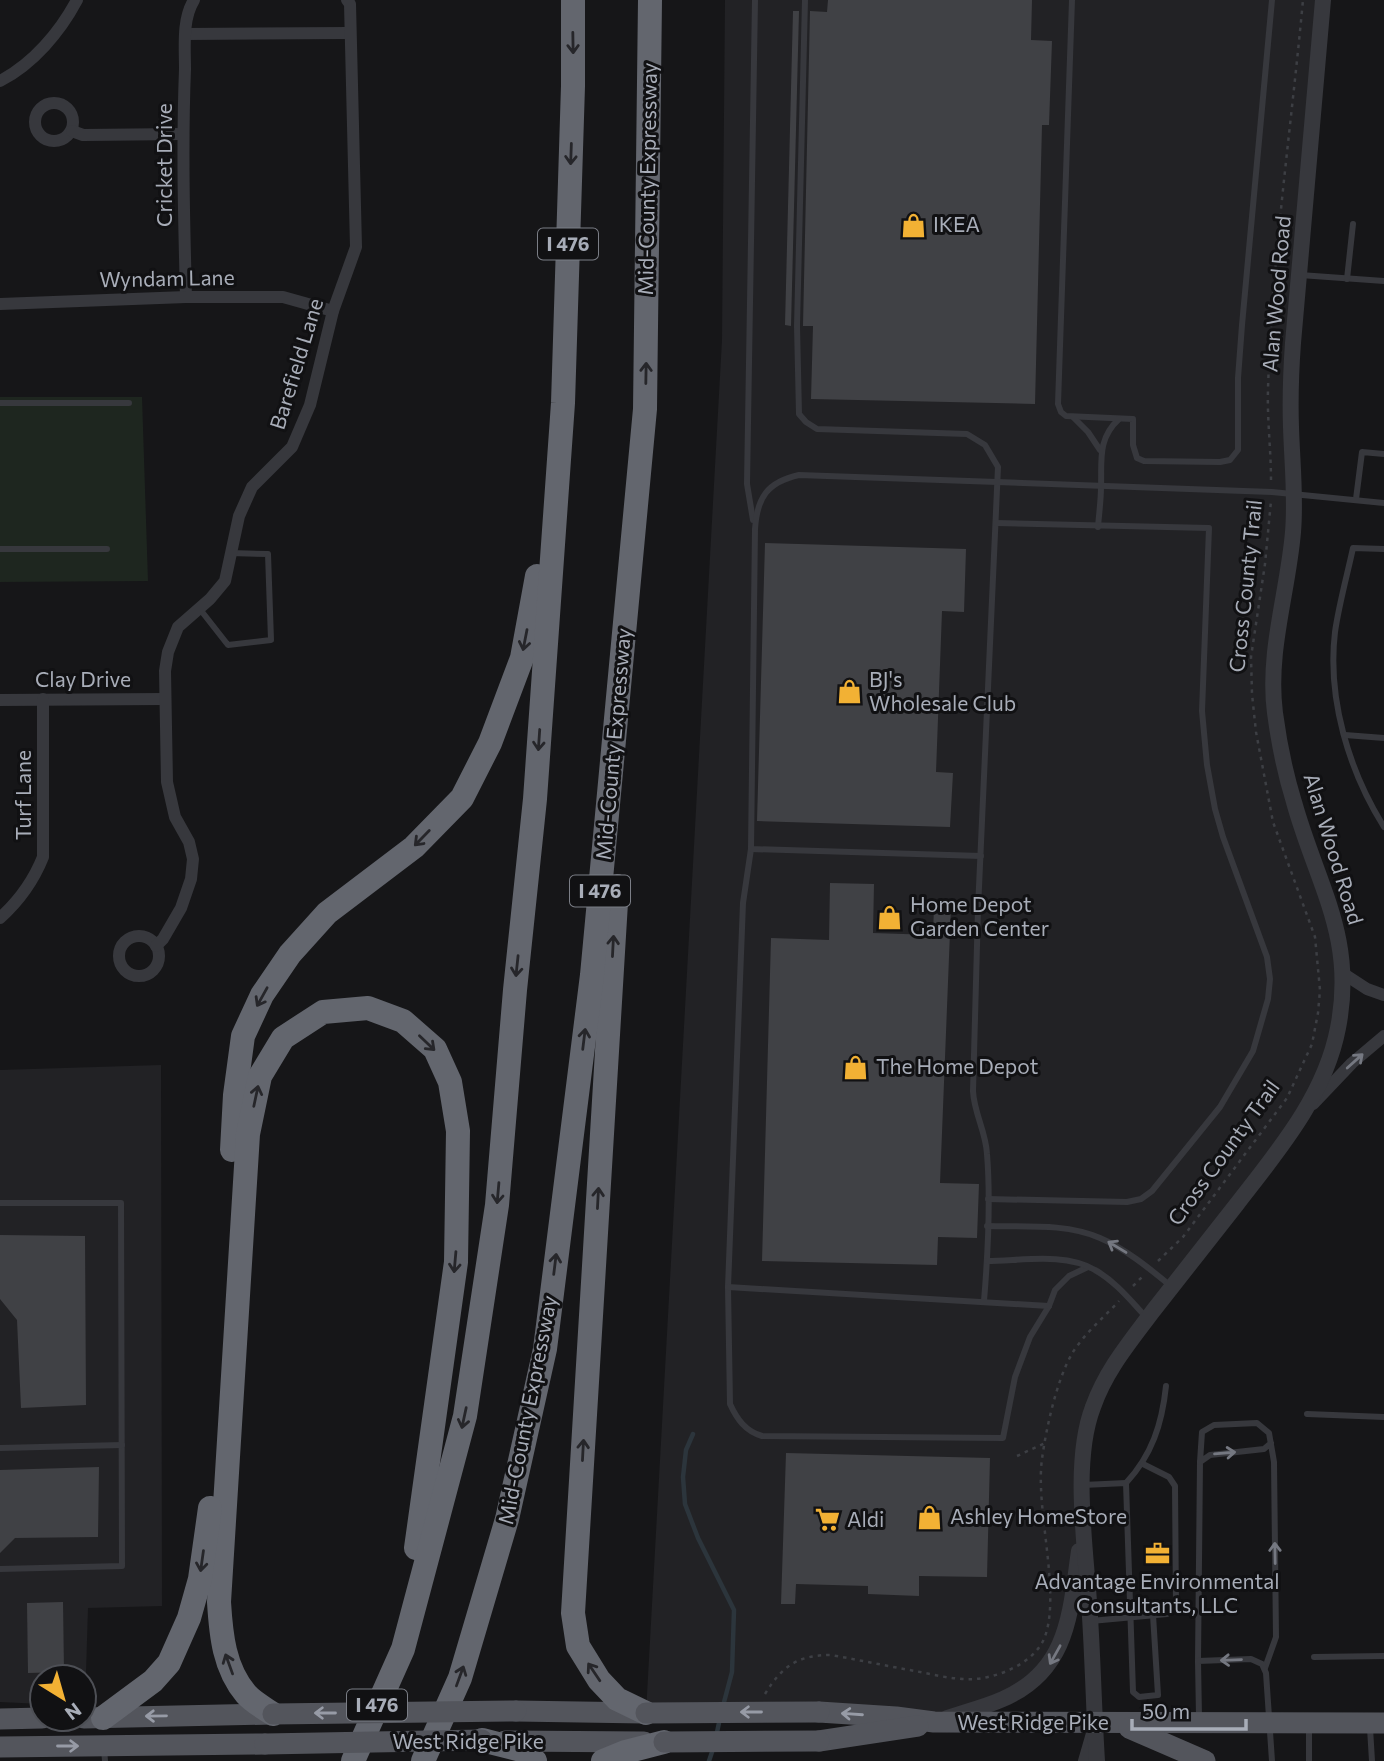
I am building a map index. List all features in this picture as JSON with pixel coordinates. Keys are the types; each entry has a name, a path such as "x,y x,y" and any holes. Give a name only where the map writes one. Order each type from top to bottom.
{"highway":[{"name":"I 476","path":"354,1761 402,1649 465,1416 497,1205 515,990 535,799 563,403 573,86 573,0"},
{"name":"Mid-County Expressway","path":"423,1761 460,1678 504,1531 545,1349 592,975 645,409 650,0"},
{"path":"98,1715 153,1681 169,1663 189,1618 200,1579 210,1509 235,1095 243,1036 262,995 290,954 327,913 414,847 462,797 490,743 522,658 563,403"},
{"path":"645,409 573,1613 578,1646 599,1680 617,1699 646,1713"},
{"path":"273,1714 248,1696 231,1672 222,1640 219,1602 248,1134 260,1076 284,1038 323,1012 368,1008 403,1021 435,1049 450,1082 458,1131 456,1262 402,1649"},
{"path":"482,1740 525,1751 535,1761"},
{"path":"603,1761 649,1744"}],"main road":[{"name":"West Ridge Pike","path":"98,1718 516,1711 819,1712 934,1722 1377,1723"},
{"path":"0,1719 28,1718"},
{"name":"West Ridge Pike","path":"0,1747 104,1754 265,1744 482,1740 649,1744 819,1741 934,1722"},
{"path":"1117,1723 1205,1761"}],"street":[{"path":"0,81 43,47 66,19 77,0"},
{"name":"Cricket Drive","path":"186,297 182,134 186,34 189,8 194,0"},
{"name":"Barefield Lane","path":"156,946 181,908 191,879 193,859 189,842 175,817 167,782 165,671 172,639 178,627 210,599 225,581 239,516 252,487 292,447 310,405 333,311 356,247 350,4 347,0"},
{"name":"Alan Wood Road","path":"1084,1761 1094,1723 1091,1621 1083,1517 1083,1445 1092,1408 1116,1359 1266,1166 1317,1091 1328,1063 1342,1006 1344,974 1340,944 1330,902 1294,803 1275,708 1277,638 1293,536 1295,495 1290,392 1323,0"},
{"path":"186,34 349,33"},
{"path":"72,131 83,135 182,134"},
{"name":"Wyndam Lane","path":"0,304 186,297 283,297 333,311"},
{"name":"Turf Lane","path":"0,918 21,899 34,879 43,857 43,699"},
{"name":"Clay Drive","path":"0,700 165,699"},
{"path":"1344,974 1367,989 1384,995"},
{"path":"1294,1125 1328,1087 1384,1036"},
{"path":"934,1722 1003,1699 1034,1679 1050,1664 1067,1628 1083,1517"},
{"path":"1094,1723 1097,1761"}],"lane":[{"path":"755,0 747,484 755,529"},
{"path":"805,0 797,327 799,414 817,429 967,434 981,441 989,449 998,467 973,1091 987,1154 988,1226 984,1301"},
{"path":"1072,0 1058,404 1066,416 1133,419 1134,451 1137,458 1144,461 1220,462 1230,460 1238,450 1238,378 1242,325 1272,0"},
{"path":"1347,279 1353,224"},
{"path":"1298,275 1384,281"},
{"path":"0,403 129,403"},
{"path":"1073,417 1088,432 1100,450"},
{"path":"1098,527 1100,450 1111,427 1119,419"},
{"path":"1356,499 1362,452 1384,454"},
{"path":"1088,1267 1069,1276 1055,1290 1049,1306 1030,1337 1009,1401 1003,1438 762,1436 755,1434 737,1419 730,1404 728,1287 743,903 751,849 756,511 765,493 777,484 799,475 1272,492 1384,503"},
{"path":"988,1199 1128,1202 1146,1196 1220,1107 1239,1077 1259,1036 1270,979 1267,957 1220,828 1207,765 1202,711 1209,528 996,523"},
{"path":"1384,549 1353,548 1334,646 1335,686 1340,720 1360,785 1384,827"},
{"path":"0,549 107,549"},
{"path":"199,608 228,645 271,640 268,554 230,553"},
{"path":"1345,735 1384,738"},
{"path":"1377,815 1384,811"},
{"path":"751,849 981,856"},
{"path":"0,1203 121,1203 122,1445 122,1566 0,1569"},
{"path":"988,1226 1076,1230 1100,1237 1150,1269 1172,1287"},
{"path":"987,1261 1052,1260 1088,1267 1108,1279 1148,1319"},
{"path":"728,1287 1049,1306"},
{"path":"1153,1615 1158,1695 1139,1697 1133,1692 1126,1483 1143,1464 1163,1415 1166,1386"},
{"path":"1307,1414 1384,1417"},
{"path":"1199,1723 1202,1432 1213,1425 1257,1423 1269,1433 1274,1462 1276,1637 1265,1668 1272,1761"},
{"path":"1200,1462 1210,1455 1264,1449 1271,1443"},
{"path":"0,1448 122,1445"},
{"path":"1091,1621 1129,1619 1171,1612 1176,1606 1175,1486 1170,1477 1143,1464"},
{"path":"1083,1485 1126,1483"},
{"path":"1314,1657 1384,1656"},
{"path":"1198,1661 1251,1659 1265,1668"},
{"path":"1309,1723 1309,1761"},
{"path":"1372,1761 1377,1723"}],"path":[{"name":"Cross County Trail","path":"785,1668 805,1657 831,1655 948,1677 981,1679 1007,1671 1027,1658 1043,1641 1049,1616 1049,1585 1040,1481 1053,1406 1072,1353 1124,1294 1183,1237 1267,1128 1287,1098 1312,1044 1320,990 1315,937 1273,822 1260,757 1252,694 1251,657 1265,564 1272,492 1269,359 1303,0"},
{"path":"1017,1456 1045,1443"}],"shaded area":[{"path":"725,0 1323,0 1298,275 1295,495 1275,708 1344,974 1317,1091 1116,1359 1092,1408 1083,1517 1071,1608 1042,1673 934,1722 646,1713 722,340"},
{"path":"0,397 142,397 148,581 0,582"},
{"path":"161,1065 162,1606 88,1608 86,1663 28,1663 28,1703 0,1702 0,1070"}],"building":[{"name":"IKEA","path":"828,0 1032,0 1031,40 1052,41 1049,125 1042,125 1035,404 811,399 813,326 803,326 810,11 827,12"},
{"path":"793,11 799,11 791,326 785,325"},
{"name":"BJ's Wholesale Club","path":"765,543 966,549 964,612 942,611 936,772 953,773 950,827 757,821"},
{"name":"The Home Depot","path":"830,883 874,884 873,933 933,935 934,906 951,907 940,1183 979,1184 977,1238 938,1237 937,1265 762,1261 771,938 829,940"},
{"path":"0,1235 85,1236 86,1405 21,1408 17,1320 0,1299"},
{"path":"786,1453 990,1458 987,1577 919,1576 919,1596 868,1594 868,1586 796,1584 795,1604 781,1604"},
{"path":"99,1467 98,1537 15,1538 0,1553 0,1470"},
{"path":"63,1602 64,1663 28,1663 28,1673 27,1603"}],"waterway":[{"path":"693,1434 686,1450 683,1477 685,1504 698,1538 734,1610 732,1672 723,1706"},
{"path":"716,1737 720,1718"},
{"path":"709,1761 713,1749"}],"place":[{"name":"IKEA","path":"913,225"},
{"name":"BJ's Wholesale Club","path":"849,692"},
{"name":"Home Depot Garden Center","path":"890,917"},
{"name":"The Home Depot","path":"856,1067"},
{"name":"Ashley HomeStore","path":"930,1517"},
{"name":"Aldi","path":"827,1520"},
{"name":"Advantage Environmental Consultants, LLC","path":"1157,1553"}]}
